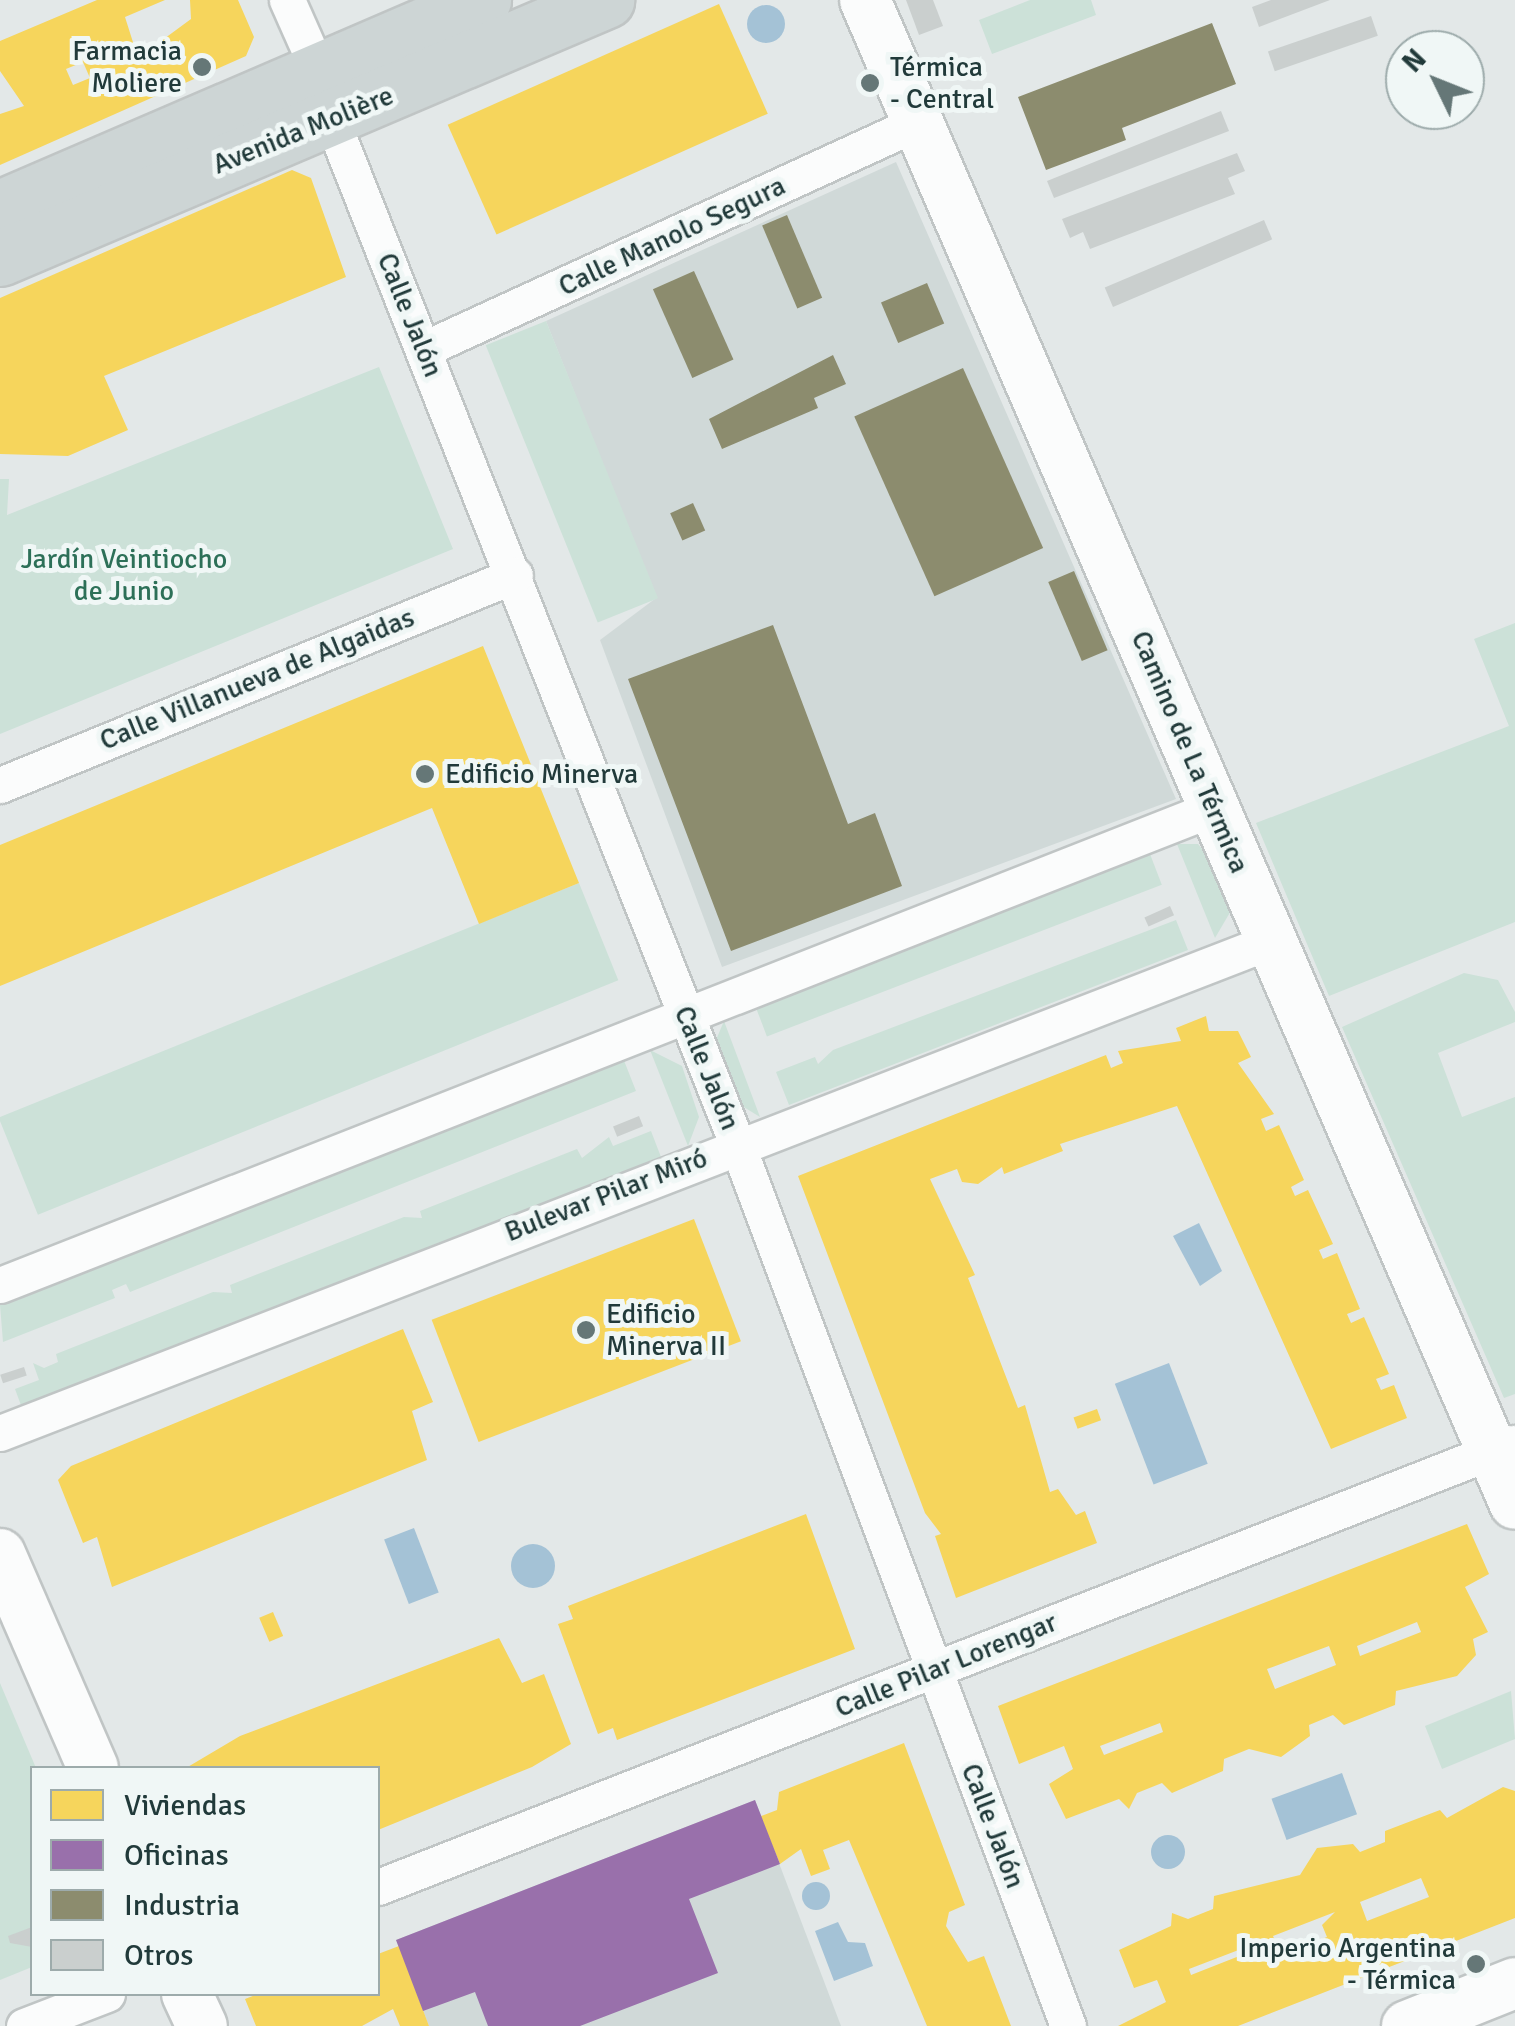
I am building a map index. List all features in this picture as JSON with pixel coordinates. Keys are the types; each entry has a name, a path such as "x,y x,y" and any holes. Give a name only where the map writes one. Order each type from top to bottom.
{"main road":[{"name":"Avenida Molière","path":"0,258 324,93 483,0"},
{"name":"Avenida Molière","path":"0,208 324,93 606,0"},
{"name":"Camino de La Térmica","path":"865,0 1271,941 1503,1447 1515,1504"},
{"path":"0,1554 92,1766"},
{"path":"1408,2026 1515,1983"},
{"path":"185,1996 202,2026"}],"street":[{"name":"Calle Jalón","path":"287,0 737,1144 1068,2026"},
{"name":"Calle Manolo Segura","path":"424,349 918,122"},
{"name":"Calle Villanueva de Algaidas","path":"0,785 515,575"},
{"path":"0,1285 684,1012 1214,808"},
{"name":"Bulevar Pilar Miró","path":"0,1433 737,1144 1271,941"},
{"name":"Calle Pilar Lorengar","path":"380,1886 1503,1447"},
{"path":"24,2026 101,1996"}],"shaded area":[{"path":"896,162 1176,799 722,967 600,640 656,598 546,321"},
{"path":"755,1800 841,2026 429,2026 396,1940"}],"green space":[{"path":"1030,0 1091,0 1096,15 992,54 979,20"},
{"path":"546,321 658,598 598,623 486,345"},
{"name":"Jardín Veintiocho de Junio","path":"379,367 453,549 0,734 0,479 9,479 7,515"},
{"path":"1515,623 1515,922 1329,996 1256,823 1509,726 1474,639"},
{"path":"1177,844 1198,844 1208,856 1232,909 1215,938"},
{"path":"1150,854 1162,885 767,1036 755,1006"},
{"path":"579,883 618,980 38,1215 0,1117"},
{"path":"1176,920 1188,950 789,1105 776,1072 815,1057 818,1064 833,1050"},
{"path":"1464,973 1498,980 1515,1012 1515,1022 1438,1053 1462,1117 1515,1097 1515,1394 1504,1398 1342,1027"},
{"path":"724,1021 760,1117 734,1101 713,1047"},
{"path":"650,1050 682,1066 699,1117 688,1146"},
{"path":"623,1058 636,1091 130,1292 126,1284 112,1290 115,1298 3,1342 0,1305"},
{"path":"651,1131 661,1157 22,1408 15,1389 39,1380 33,1363 44,1368 58,1362 56,1354 213,1292 232,1293 230,1285 404,1217 422,1218 420,1211 577,1149 582,1158 609,1137 613,1146"},
{"path":"0,1683 35,1766 30,1766 30,1968 0,1980"},
{"path":"1511,1691 1515,1739 1442,1769 1425,1726"}],"water":[{"path":"766,5 779,11 785,24 779,37 766,43 753,37 747,24 753,11"},
{"path":"1199,1223 1222,1271 1200,1286 1173,1236"},
{"path":"1169,1363 1208,1464 1154,1485 1115,1384"},
{"path":"414,1528 439,1592 409,1604 384,1539"},
{"path":"533,1544 549,1550 555,1566 549,1582 533,1588 517,1582 511,1566 517,1550"},
{"path":"1342,1773 1357,1814 1287,1840 1272,1799"},
{"path":"1168,1835 1180,1840 1185,1852 1180,1864 1168,1869 1156,1864 1151,1852 1156,1840"},
{"path":"816,1882 826,1886 830,1896 826,1906 816,1910 806,1906 802,1896 806,1886"},
{"path":"838,1922 848,1942 865,1943 873,1966 834,1981 815,1931"}],"building: Viviendas":[{"path":"97,0 165,0 125,17 138,58 191,19 190,0 238,0 254,37 246,56 0,165 0,114 24,106 0,71 0,41","holes":["83,62 90,78 73,85 66,69"]},
{"path":"719,4 768,114 496,234 448,125"},
{"path":"292,170 311,178 346,277 104,376 128,430 68,456 0,454 0,298"},
{"path":"483,646 579,883 479,924 432,808 0,986 0,845"},
{"path":"1206,1016 1209,1031 1238,1031 1251,1057 1238,1063 1274,1114 1261,1119 1266,1131 1279,1125 1304,1180 1291,1187 1295,1196 1308,1190 1333,1244 1319,1250 1323,1259 1337,1253 1360,1309 1347,1314 1351,1323 1364,1317 1389,1374 1376,1379 1381,1390 1394,1385 1407,1418 1331,1449 1177,1106 1060,1144 1063,1151 1004,1174 1002,1167 978,1184 962,1182 957,1169 930,1179 975,1275 968,1278 1018,1408 1025,1405 1050,1492 1058,1489 1076,1515 1085,1511 1097,1543 956,1598 935,1536 941,1534 925,1513 798,1176 1106,1055 1111,1068 1123,1063 1118,1051 1181,1041 1176,1028"},
{"name":"Edificio Minerva II","path":"694,1219 741,1341 479,1442 432,1320"},
{"path":"403,1329 433,1402 412,1411 427,1460 112,1587 97,1537 83,1543 58,1480 71,1466"},
{"path":"1097,1409 1101,1420 1078,1429 1074,1418"},
{"path":"806,1514 855,1649 617,1740 613,1728 598,1734 558,1624 573,1619 568,1606"},
{"path":"1467,1524 1489,1574 1465,1587 1488,1632 1473,1639 1476,1655 1457,1676 1396,1691 1395,1705 1344,1725 1333,1715 1309,1725 1310,1736 1281,1757 1249,1749 1224,1759 1223,1771 1172,1793 1162,1783 1137,1793 1129,1809 1119,1799 1066,1819 1049,1784 1073,1769 1064,1746 1019,1764 998,1706","holes":["1417,1622 1421,1632 1360,1656 1357,1646","1329,1646 1336,1665 1275,1689 1267,1669","1160,1723 1163,1732 1104,1755 1100,1746"]},
{"path":"273,1612 283,1636 269,1642 259,1618"},
{"path":"499,1638 522,1683 544,1674 571,1744 532,1767 380,1829 380,1766 189,1766 240,1736"},
{"path":"904,1743 965,1905 949,1912 946,1926 968,1962 984,1956 1011,2026 927,2026 849,1840 823,1850 830,1869 811,1876 801,1849 780,1864 766,1830 761,1816 777,1810 779,1792"},
{"path":"1503,1787 1515,1791 1515,1918 1238,2026 1118,2026 1166,2002 1157,1980 1134,1988 1119,1950 1171,1926 1172,1913 1188,1919 1213,1909 1214,1896 1300,1875 1317,1848 1353,1844 1360,1852 1385,1842 1385,1831 1440,1810 1447,1818","holes":["1421,1878 1429,1897 1367,1921 1360,1902","1335,1912 1322,1925 1327,1937 1281,1955 1273,1936","1249,1946 1252,1951 1191,1975 1189,1969"]},
{"path":"399,1946 429,2026 400,2026 393,2009 362,2026 256,2026 245,1999 253,1996 380,1996 380,1953"}],"building: Oficinas":[{"path":"755,1800 780,1864 689,1899 718,1973 580,2026 488,2026 475,1992 423,2011 396,1940"}],"building: Industria":[{"path":"1212,23 1236,84 1122,128 1126,140 1046,170 1018,97"},
{"path":"787,215 822,298 797,308 762,226"},
{"path":"694,271 733,360 692,378 653,289"},
{"path":"927,283 944,324 898,343 881,303"},
{"path":"833,355 846,384 814,398 818,408 722,449 709,419"},
{"path":"963,368 1043,548 934,596 854,416"},
{"path":"693,503 705,530 682,541 670,513"},
{"path":"1074,571 1108,650 1082,661 1048,582"},
{"path":"773,625 848,824 875,813 902,886 731,951 628,679"}],"building: Otros":[{"path":"906,0 933,0 943,26 919,35"},
{"path":"1271,0 1330,0 1259,27 1252,7"},
{"path":"1371,16 1378,36 1275,71 1268,51"},
{"path":"1221,111 1229,131 1054,198 1047,181"},
{"path":"1237,153 1245,171 1228,178 1235,194 1090,249 1083,232 1070,238 1062,219"},
{"path":"1264,220 1272,239 1113,307 1105,288"},
{"path":"1170,906 1174,915 1148,927 1144,917"},
{"path":"639,1116 643,1126 617,1137 613,1126"},
{"path":"24,1367 27,1376 3,1383 0,1375"},
{"path":"30,1928 30,1947 10,1943 8,1936"}],"place":[{"name":"Farmacia Moliere","path":"202,67"},
{"name":"Térmica - Central","path":"870,83"},
{"name":"Edificio Minerva","path":"425,774"},
{"name":"Edificio Minerva II","path":"586,1330"},
{"name":"Imperio Argentina - Térmica","path":"1476,1964"}]}
